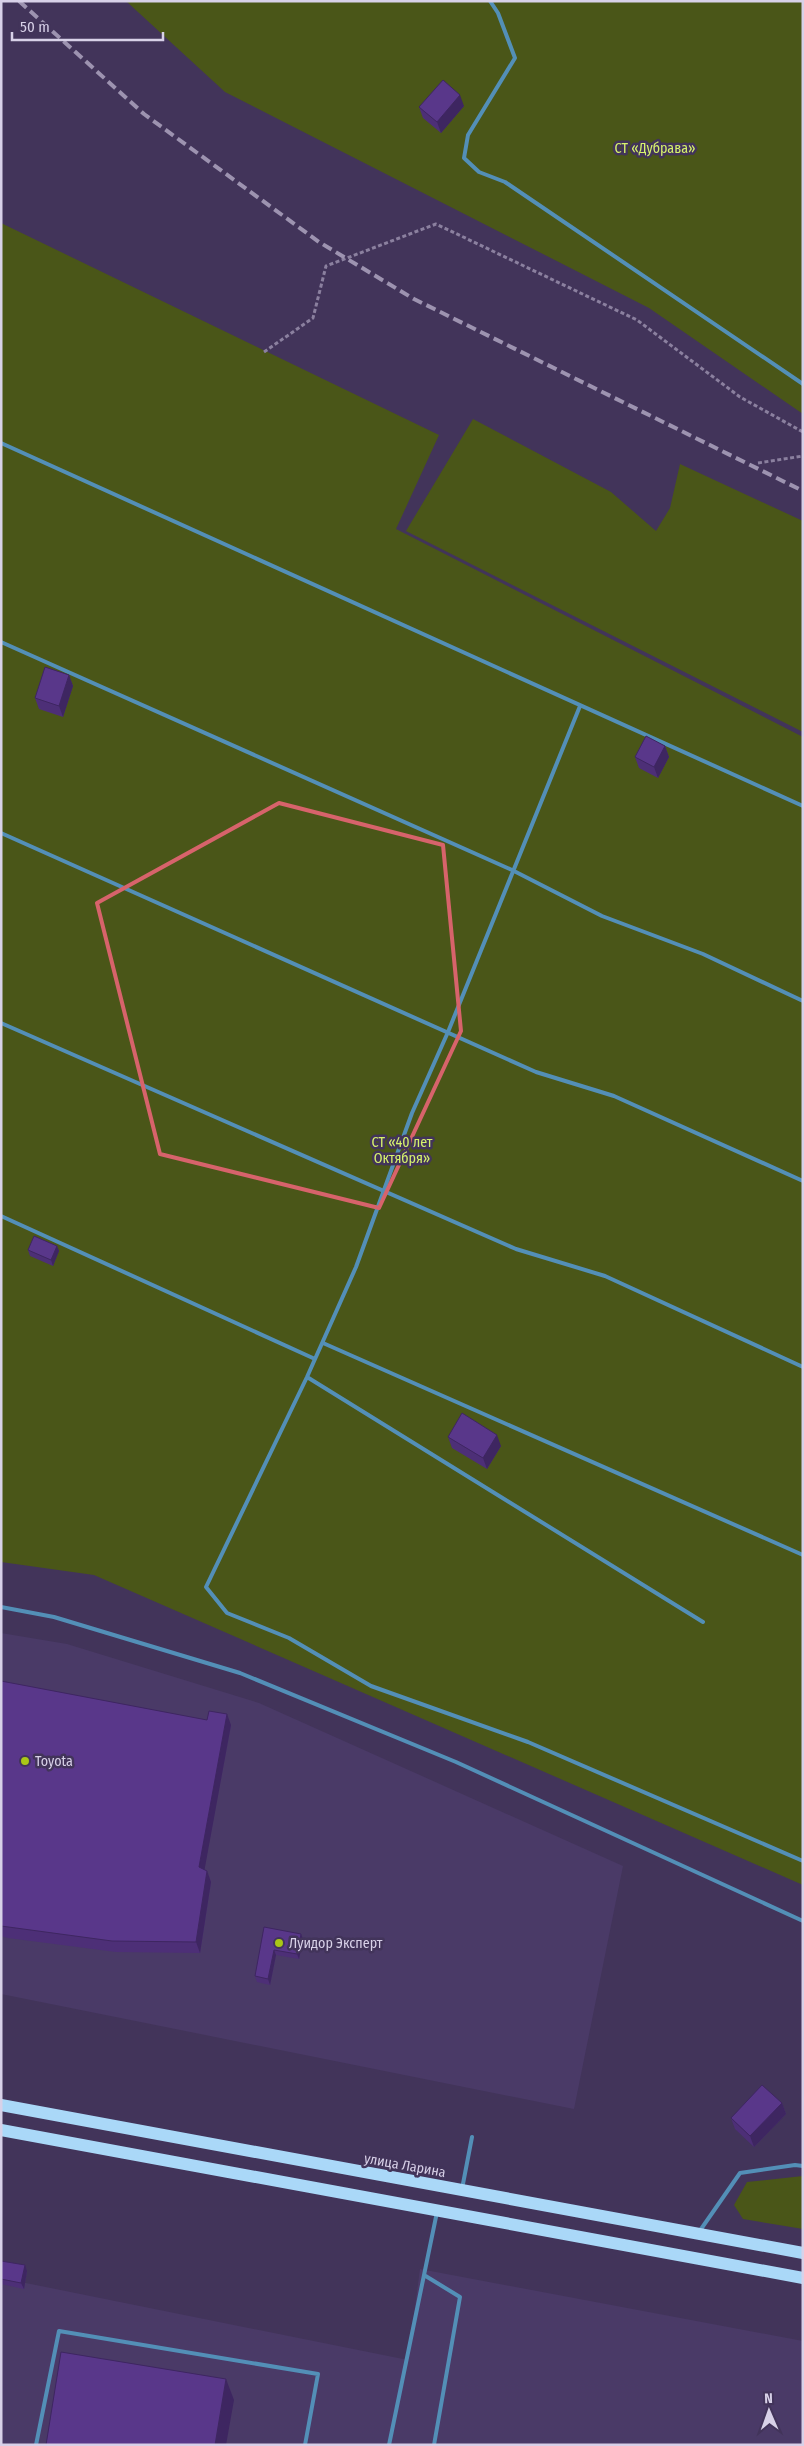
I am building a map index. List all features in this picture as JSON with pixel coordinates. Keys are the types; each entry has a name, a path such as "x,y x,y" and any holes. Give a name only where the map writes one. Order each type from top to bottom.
{"main road":[{"name":"улица Ларина","path":"1,2104 803,2253"},
{"path":"1,2130 803,2278"}],"lane":[{"path":"490,1 498,13 515,58 468,135 464,158 479,172 505,182 803,384"},
{"path":"1,443 803,806"},
{"path":"1,642 512,870 602,916 703,954 803,1001"},
{"path":"580,706 448,1032 412,1113 356,1267 307,1378 206,1587 228,1613 289,1638 371,1686 528,1742 803,1861"},
{"path":"1,833 536,1072 614,1096 803,1181"},
{"path":"1,1023 516,1249 604,1276 803,1367"},
{"path":"1,1216 315,1359"},
{"path":"323,1343 803,1555"},
{"path":"307,1378 703,1622"},
{"path":"1,1606 54,1617 240,1673 456,1762 803,1921"},
{"path":"462,2190 472,2137"},
{"path":"698,2233 740,2172 795,2164 803,2166"},
{"path":"390,2445 437,2210"},
{"path":"424,2275 460,2297 434,2445"},
{"path":"36,2445 59,2332 318,2374 305,2445"}],"path":[{"path":"264,352 312,318 326,266 436,224 637,320 740,397 803,432"},
{"path":"758,463 803,456"}],"highlighted area":[{"path":"279,803 443,845 461,1031 379,1208 160,1154 97,903"}],"shaded area":[{"path":"1,1633 67,1644 259,1703 623,1866 574,2109 1,1994"},
{"path":"420,2269 803,2341 803,2445 1,2445 1,2278 408,2360"}],"green space":[{"name":"СТ «Дубрава»","path":"126,1 803,1 803,414 649,308 225,92"},
{"name":"СТ «40 лет Октября»","path":"1,223 439,435 396,529 803,737 803,1885 94,1575 1,1562"},
{"path":"473,419 611,492 656,531 670,508 680,464 803,521 803,732 406,531"},
{"path":"803,2176 803,2229 743,2219 734,2205 747,2182"}],"building":[{"path":"443,80 460,95 437,122 419,107"},
{"path":"45,667 69,675 59,706 35,698"},
{"path":"646,736 665,746 654,767 635,757"},
{"path":"34,1236 57,1246 51,1260 28,1250"},
{"path":"462,1413 497,1435 483,1458 448,1437"},
{"path":"1,1681 207,1720 209,1711 227,1714 199,1867 207,1871 196,1942 112,1941 1,1926"},
{"path":"264,1927 301,1934 297,1954 274,1950 268,1979 255,1976"},
{"path":"762,2085 782,2103 750,2136 731,2118"},
{"path":"1,2261 25,2265 21,2283 1,2279"},
{"path":"61,2352 226,2379 215,2445 46,2445"}],"railway":[{"path":"19,1 144,114 319,242 414,299 803,491"}],"place":[{"name":"Toyota","path":"25,1761"},
{"name":"Луидор Эксперт","path":"279,1943"}]}
